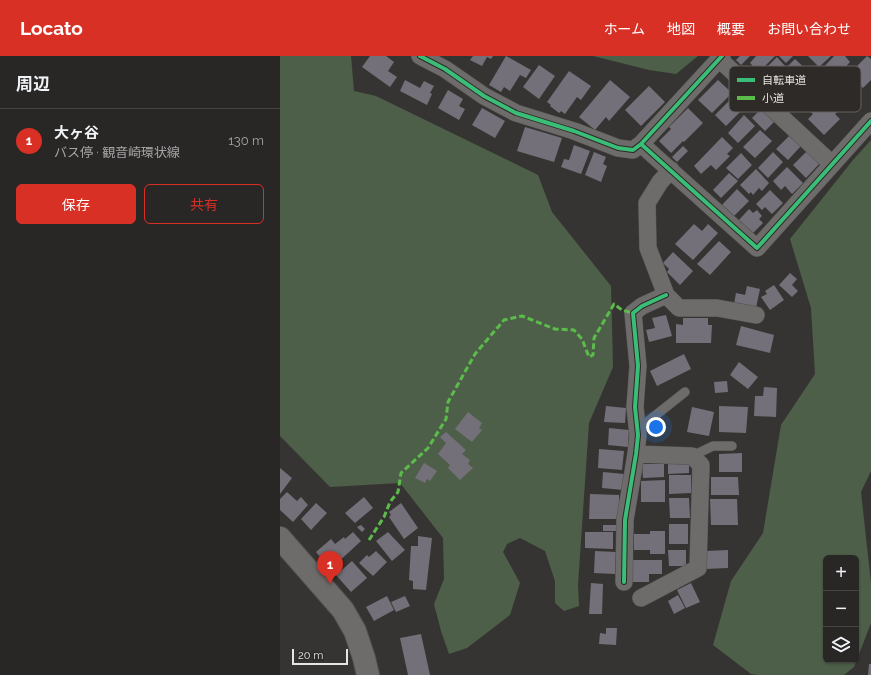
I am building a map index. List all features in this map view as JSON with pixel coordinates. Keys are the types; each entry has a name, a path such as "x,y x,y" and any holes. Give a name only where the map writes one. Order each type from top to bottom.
{"main road":[{"path":"280,538 343,610 355,631 368,675"}],"street":[{"path":"420,56 445,69 484,96 516,113 574,130 618,148 633,150 642,144 721,58 729,66"},
{"path":"778,112 832,164"},
{"path":"642,144 757,248 871,121"},
{"path":"670,170 660,182 647,203 648,248 666,296 679,308 718,308 756,315"},
{"path":"624,582 625,520 636,454 637,430 635,407 638,366 632,313 642,306 666,296"},
{"path":"636,454 692,456 701,465 698,568 642,598"}],"lane":[{"path":"637,430 685,392"},
{"path":"692,456 713,446 732,446"}],"green space":[{"path":"280,56 351,56 354,91 376,96 538,175 552,212 611,286 613,367 589,423 578,585 579,606 564,611 555,603 555,581 545,551 520,538 507,544 503,552 520,583 510,615 467,648 449,654 434,604 444,579 443,538 400,483 330,487 280,436"},
{"path":"593,56 698,56 676,74 649,70"},
{"path":"871,140 871,471 861,492 871,583 871,623 859,654 859,555 823,555 823,663 856,663 854,667 844,675 751,674 713,645 731,581 763,533 781,425 815,374 811,308 790,239 853,160"}],"building":[{"path":"370,56 386,56 394,62 388,71 397,77 390,87 362,67"},
{"path":"473,56 493,56 491,59 487,57 482,66 470,60"},
{"path":"506,56 531,70 526,78 520,75 510,91 504,87 501,92 489,85"},
{"path":"740,56 750,56 741,65 736,60"},
{"path":"756,56 775,56 765,66 753,66 750,63"},
{"path":"779,56 793,56 786,63"},
{"path":"808,56 831,56 820,66 818,66"},
{"path":"834,56 845,56 850,62 846,66 825,66"},
{"path":"867,56 871,59 871,80 863,88 861,86 861,66 857,66"},
{"path":"777,57 785,66 768,66"},
{"path":"795,59 802,66 788,66"},
{"path":"539,65 555,76 539,99 523,87"},
{"path":"569,71 591,86 581,100 577,97 565,114 561,111 559,113 547,102"},
{"path":"405,80 420,88 424,81 434,86 430,93 432,94 427,105 400,91"},
{"path":"610,80 630,97 609,121 606,117 595,130 579,117"},
{"path":"718,80 729,90 729,96 712,113 698,100"},
{"path":"649,86 665,102 641,126 625,110"},
{"path":"448,90 463,99 459,106 465,109 459,120 438,108"},
{"path":"729,101 729,112 740,112 726,126 715,115"},
{"path":"482,108 505,121 495,138 472,125"},
{"path":"688,108 703,123 671,153 659,141 671,129 669,127"},
{"path":"758,112 764,112 774,122 765,131 752,118"},
{"path":"811,112 837,112 835,114 840,119 824,135 808,119 813,114"},
{"path":"744,115 755,126 738,143 728,133"},
{"path":"525,127 562,138 554,162 517,151"},
{"path":"760,130 772,141 755,158 743,147"},
{"path":"790,135 801,146 788,160 776,149"},
{"path":"722,137 733,148 727,154 730,156 716,170 711,165 701,174 694,166"},
{"path":"574,145 590,151 581,174 561,167 564,159 569,160"},
{"path":"683,146 688,151 677,162 672,157"},
{"path":"807,151 820,163 806,178 793,165"},
{"path":"594,152 606,157 603,164 607,166 601,182 585,175"},
{"path":"773,152 783,162 768,178 758,168"},
{"path":"741,153 752,165 738,179 726,168"},
{"path":"787,167 803,183 792,194 785,186 781,190 773,181"},
{"path":"756,169 769,183 762,191 759,188 753,195 751,192 749,194 740,185"},
{"path":"729,173 738,181 721,198 713,190"},
{"path":"737,189 749,201 734,216 722,205"},
{"path":"770,190 783,203 772,214 765,207 762,210 756,204"},
{"path":"749,209 753,213 757,210 762,216 759,219 763,223 752,234 738,221"},
{"path":"694,224 702,231 708,224 718,233 693,260 675,244"},
{"path":"719,241 731,252 710,275 697,264"},
{"path":"673,252 693,271 680,285 667,272 669,269 663,263"},
{"path":"790,273 797,279 792,285 798,291 792,297 779,285"},
{"path":"774,285 784,300 770,310 761,297 767,294 765,291"},
{"path":"747,286 760,289 756,308 734,304 736,293 745,295"},
{"path":"666,315 672,336 649,342 646,330 655,328 652,318"},
{"path":"683,318 708,318 708,325 712,325 711,343 676,343 676,324 683,325"},
{"path":"741,326 774,335 770,353 736,345"},
{"path":"684,354 691,369 657,386 650,371"},
{"path":"739,362 758,377 748,389 730,375"},
{"path":"727,381 728,392 715,393 714,382"},
{"path":"764,387 777,388 776,417 754,416 755,396 763,396"},
{"path":"606,406 626,408 625,423 604,422"},
{"path":"719,406 748,407 746,433 719,432"},
{"path":"692,407 714,412 709,436 687,432"},
{"path":"468,412 482,423 479,428 482,430 472,442 455,429"},
{"path":"609,428 629,430 628,447 608,445"},
{"path":"446,432 466,450 462,454 470,460 468,464 473,468 460,480 448,468 450,465 438,454 446,443 440,437"},
{"path":"599,449 624,451 622,470 598,468"},
{"path":"742,453 742,472 719,472 719,454"},
{"path":"424,463 437,471 430,481 427,479 425,483 415,478"},
{"path":"668,463 689,463 689,473 668,474"},
{"path":"642,464 664,464 664,477 643,478"},
{"path":"280,468 292,478 280,494"},
{"path":"603,472 624,474 623,490 602,488"},
{"path":"669,475 691,475 691,493 669,494"},
{"path":"711,477 738,477 739,495 711,495"},
{"path":"665,480 665,502 641,502 641,481"},
{"path":"287,492 297,501 301,497 308,505 293,522 280,510 280,499"},
{"path":"590,494 619,495 619,519 589,519"},
{"path":"364,497 373,508 355,523 345,513"},
{"path":"669,498 689,498 690,518 670,518"},
{"path":"710,499 737,499 738,525 711,525"},
{"path":"316,503 327,513 311,530 301,519"},
{"path":"401,503 418,528 404,539 389,517 391,515 389,512"},
{"path":"669,524 688,524 688,544 669,544"},
{"path":"361,525 365,529 362,532 357,527"},
{"path":"603,525 617,525 617,531 603,531"},
{"path":"650,531 665,531 665,554 650,554 650,550 634,550 634,534 650,534"},
{"path":"353,532 361,541 335,565 331,560 326,564 316,552 331,539 335,544 344,537 345,539"},
{"path":"388,532 405,550 392,561 376,541"},
{"path":"585,532 613,532 613,549 585,548"},
{"path":"418,536 432,538 426,590 413,589 413,581 409,580 411,546 418,546"},
{"path":"668,550 686,550 686,566 669,566"},
{"path":"728,550 728,568 705,569 705,551"},
{"path":"376,551 387,562 373,576 359,563 367,555 369,557"},
{"path":"595,551 616,552 615,574 594,573"},
{"path":"633,560 662,560 662,574 649,574 649,582 633,582"},
{"path":"352,561 367,578 351,592 336,575"},
{"path":"591,583 603,584 602,614 589,614"},
{"path":"691,583 700,602 686,608 677,590"},
{"path":"678,595 685,608 674,614 668,601"},
{"path":"387,596 394,610 374,621 366,607"},
{"path":"405,596 410,606 396,612 391,602"},
{"path":"606,628 617,628 616,645 599,644 600,633 606,634"},
{"path":"421,634 430,675 408,675 400,638"},
{"path":"869,664 871,664 871,675 868,675"}],"marked path":[{"path":"369,540 384,517 390,502 398,492 401,473 428,448 446,419 448,402 475,354 504,320 522,316 555,329 574,330 582,339 589,357 593,355 594,338 614,304 622,310 633,313"}],"cycle path":[{"path":"420,56 445,69 484,96 516,113 574,131 618,148 633,150 641,144 722,56"},
{"path":"641,144 757,248 871,121"},
{"path":"624,582 625,520 638,435 635,407 638,366 633,313 642,306 666,295"}],"place":[{"name":"大ヶ谷","path":"330,584"}]}
